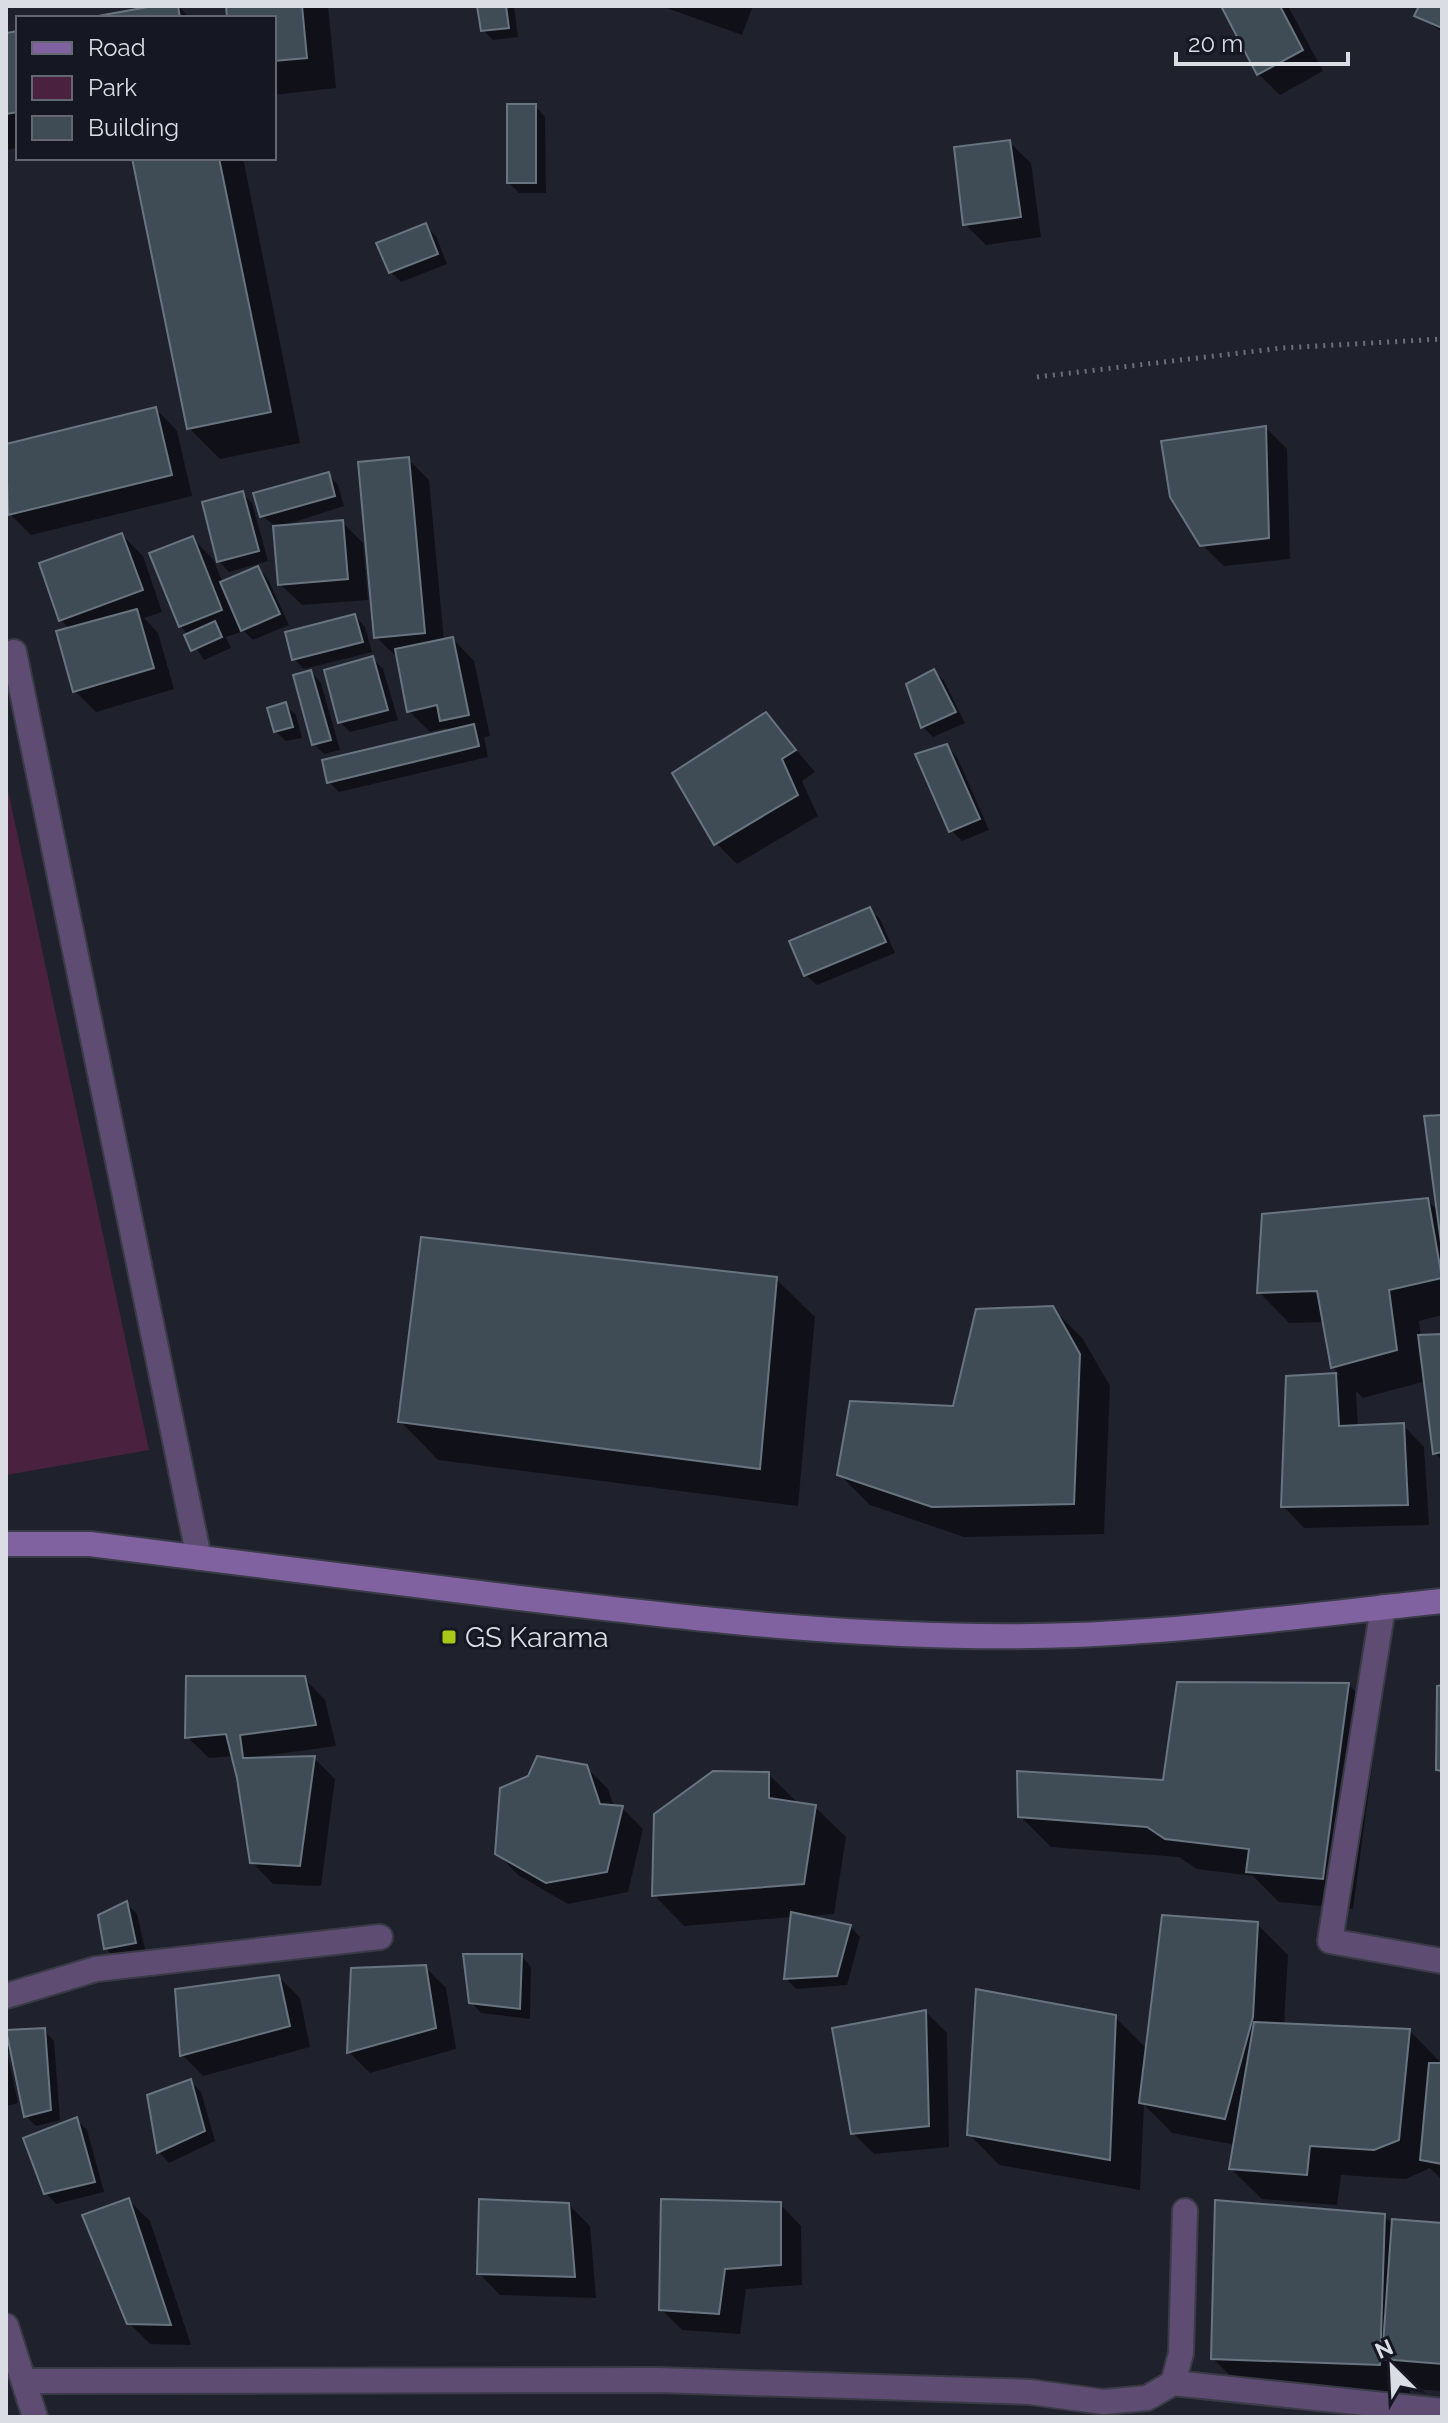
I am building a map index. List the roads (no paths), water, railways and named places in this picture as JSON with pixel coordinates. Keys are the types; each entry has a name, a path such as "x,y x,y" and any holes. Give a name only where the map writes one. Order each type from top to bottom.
{"main road":[{"path":"6,1544 90,1544 645,1613 899,1631 1074,1635 1272,1620 1442,1601"}],"street":[{"path":"14,652 199,1558"},
{"path":"1383,1607 1330,1941 1442,1961"},
{"path":"6,1996 96,1969 380,1937"},
{"path":"15,2368 658,2380 1014,2392 1148,2408 1173,2383 1181,2353 1185,2211"},
{"path":"6,2326 15,2368 35,2417"},
{"path":"1173,2383 1442,2411"}],"place":[{"name":"GS Karama","path":"449,1637"}]}
